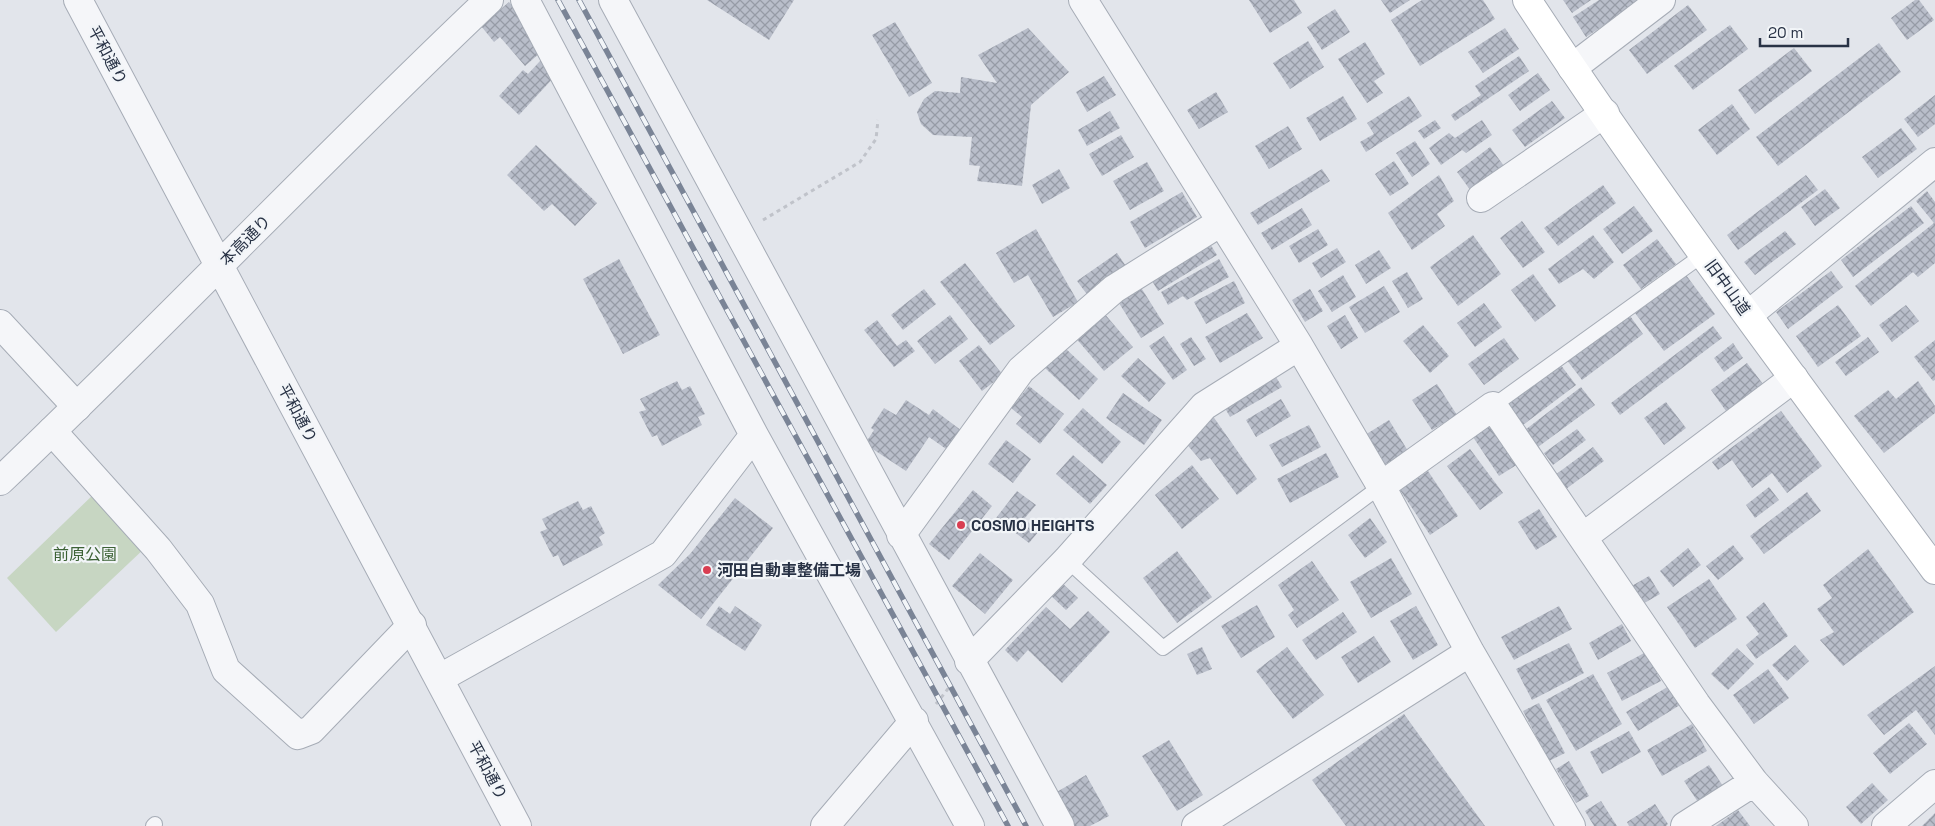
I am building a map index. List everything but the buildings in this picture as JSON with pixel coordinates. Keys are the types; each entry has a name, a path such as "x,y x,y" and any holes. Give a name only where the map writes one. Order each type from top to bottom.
{"main road":[{"name":"旧中山道","path":"1527,0 1572,68 1704,254 1935,570"}],"street":[{"name":"平和通り","path":"78,0 412,625 517,826"},
{"name":"本高通り","path":"0,481 489,0"},
{"path":"525,0 754,435 970,826"},
{"path":"613,0 969,661 1060,826"},
{"path":"1083,0 1299,346 1381,486 1470,652 1571,826"},
{"path":"1572,68 1661,0"},
{"path":"1481,198 1605,113"},
{"path":"1748,315 1935,162"},
{"path":"901,535 1021,370 1114,289 1222,222"},
{"path":"0,324 77,407"},
{"path":"969,661 1067,560 1204,406 1299,346"},
{"path":"1583,537 1794,378"},
{"path":"1381,486 1493,406 1696,704 1754,782 1794,826"},
{"path":"52,431 158,549 200,604 226,670 298,735 312,730 412,625"},
{"path":"440,678 662,554 754,435"},
{"path":"1196,826 1470,652"},
{"path":"825,826 915,724"},
{"path":"1685,826 1754,782"},
{"path":"1886,826 1935,784"}],"lane":[{"path":"1493,406 1704,254"},
{"path":"1067,560 1163,648 1381,486"}],"path":[{"path":"739,234 860,162 876,139 878,120"},
{"path":"915,724 969,661"}],"green space":[{"name":"前原公園","path":"96,492 147,546 56,632 7,578"}],"railway":[{"path":"558,0 1008,826"},
{"path":"579,0 1026,826"}],"place":[{"name":"COSMO HEIGHTS","path":"961,525"},
{"name":"河田自動車整備工場","path":"707,570"}]}
